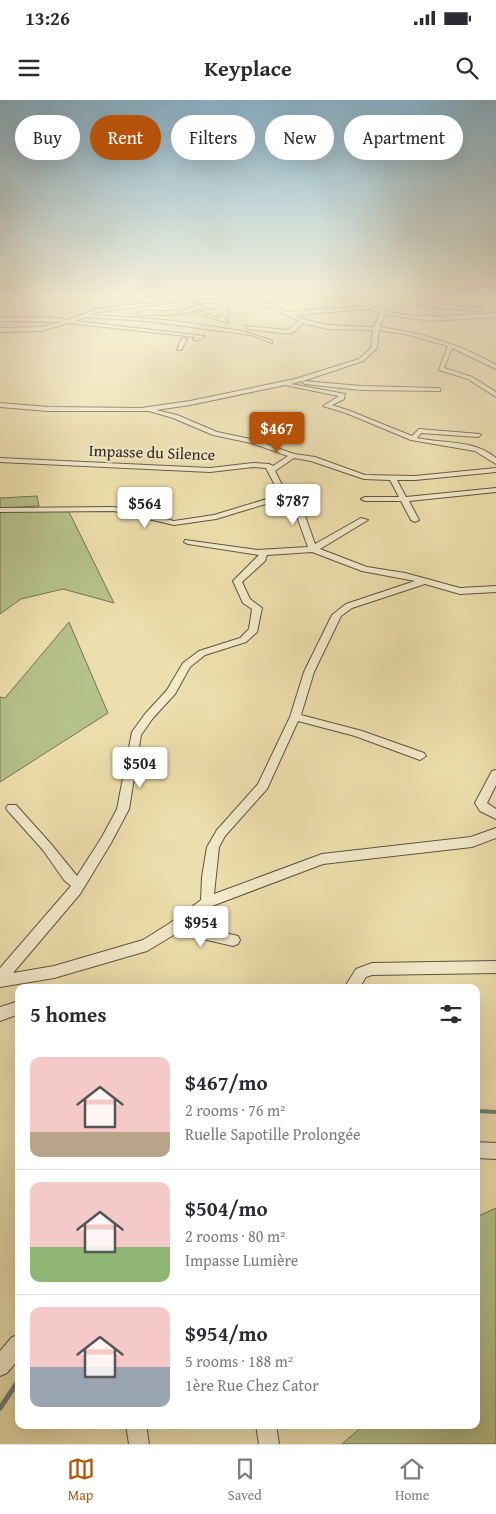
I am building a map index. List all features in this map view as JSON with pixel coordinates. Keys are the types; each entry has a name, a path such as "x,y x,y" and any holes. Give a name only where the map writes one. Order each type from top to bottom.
{"street":[{"path":"0,405 48,409 142,410 190,403 296,382 361,360 365,357"},
{"path":"446,357 441,369 470,378 496,395"},
{"path":"478,357 496,367"},
{"path":"296,382 334,384 361,388 438,390"},
{"path":"142,410 175,416 215,434 253,441 293,456 312,459 364,477 393,479 496,468 489,455 474,447 414,439 326,406 343,396 282,384"},
{"path":"414,439 419,430 478,436"},
{"path":"293,456 272,470 274,480 284,496 300,513 312,549"},
{"name":"Impasse du Silence","path":"0,460 210,470 262,464 269,466 272,470"},
{"path":"393,479 402,499 415,520"},
{"path":"364,499 452,496 496,490"},
{"path":"0,510 114,509 166,522 183,523 198,521 284,496"},
{"path":"312,549 364,520"},
{"path":"188,542 264,552 312,549 365,569 405,576 422,582 467,592 496,590"},
{"path":"0,979 78,885 123,809 136,736 149,716 171,692 186,665 202,653 243,640 254,630 257,608 246,601 237,581 262,559 264,552"},
{"path":"207,902 208,877 213,847 221,833 263,786 295,717 309,672 337,615 349,606 422,582"},
{"path":"295,717 347,729 388,742 420,756"},
{"path":"496,774 481,803 484,808 496,815"},
{"path":"12,808 47,846 68,876 78,885"},
{"path":"0,979 37,982 54,972 147,945 175,927 207,902 322,859 472,842 496,833"},
{"path":"175,927 233,940"},
{"path":"354,984 361,973 372,969 496,967"},
{"path":"0,1014 15,1008"},
{"path":"480,1150 496,1151"},
{"path":"0,1366 15,1349"},
{"path":"137,1429 139,1444"},
{"path":"267,1429 269,1444"}],"green space":[{"path":"37,496 39,506 0,508 0,498"},
{"path":"68,510 114,603 63,589 21,599 0,614 0,512"},
{"path":"69,622 108,713 0,782 0,697 5,698"},
{"path":"496,1208 496,1444 342,1444 359,1429 480,1429 480,1215"}],"waterway":[{"path":"480,1111 496,1112"},
{"path":"0,1408 15,1386"}]}
